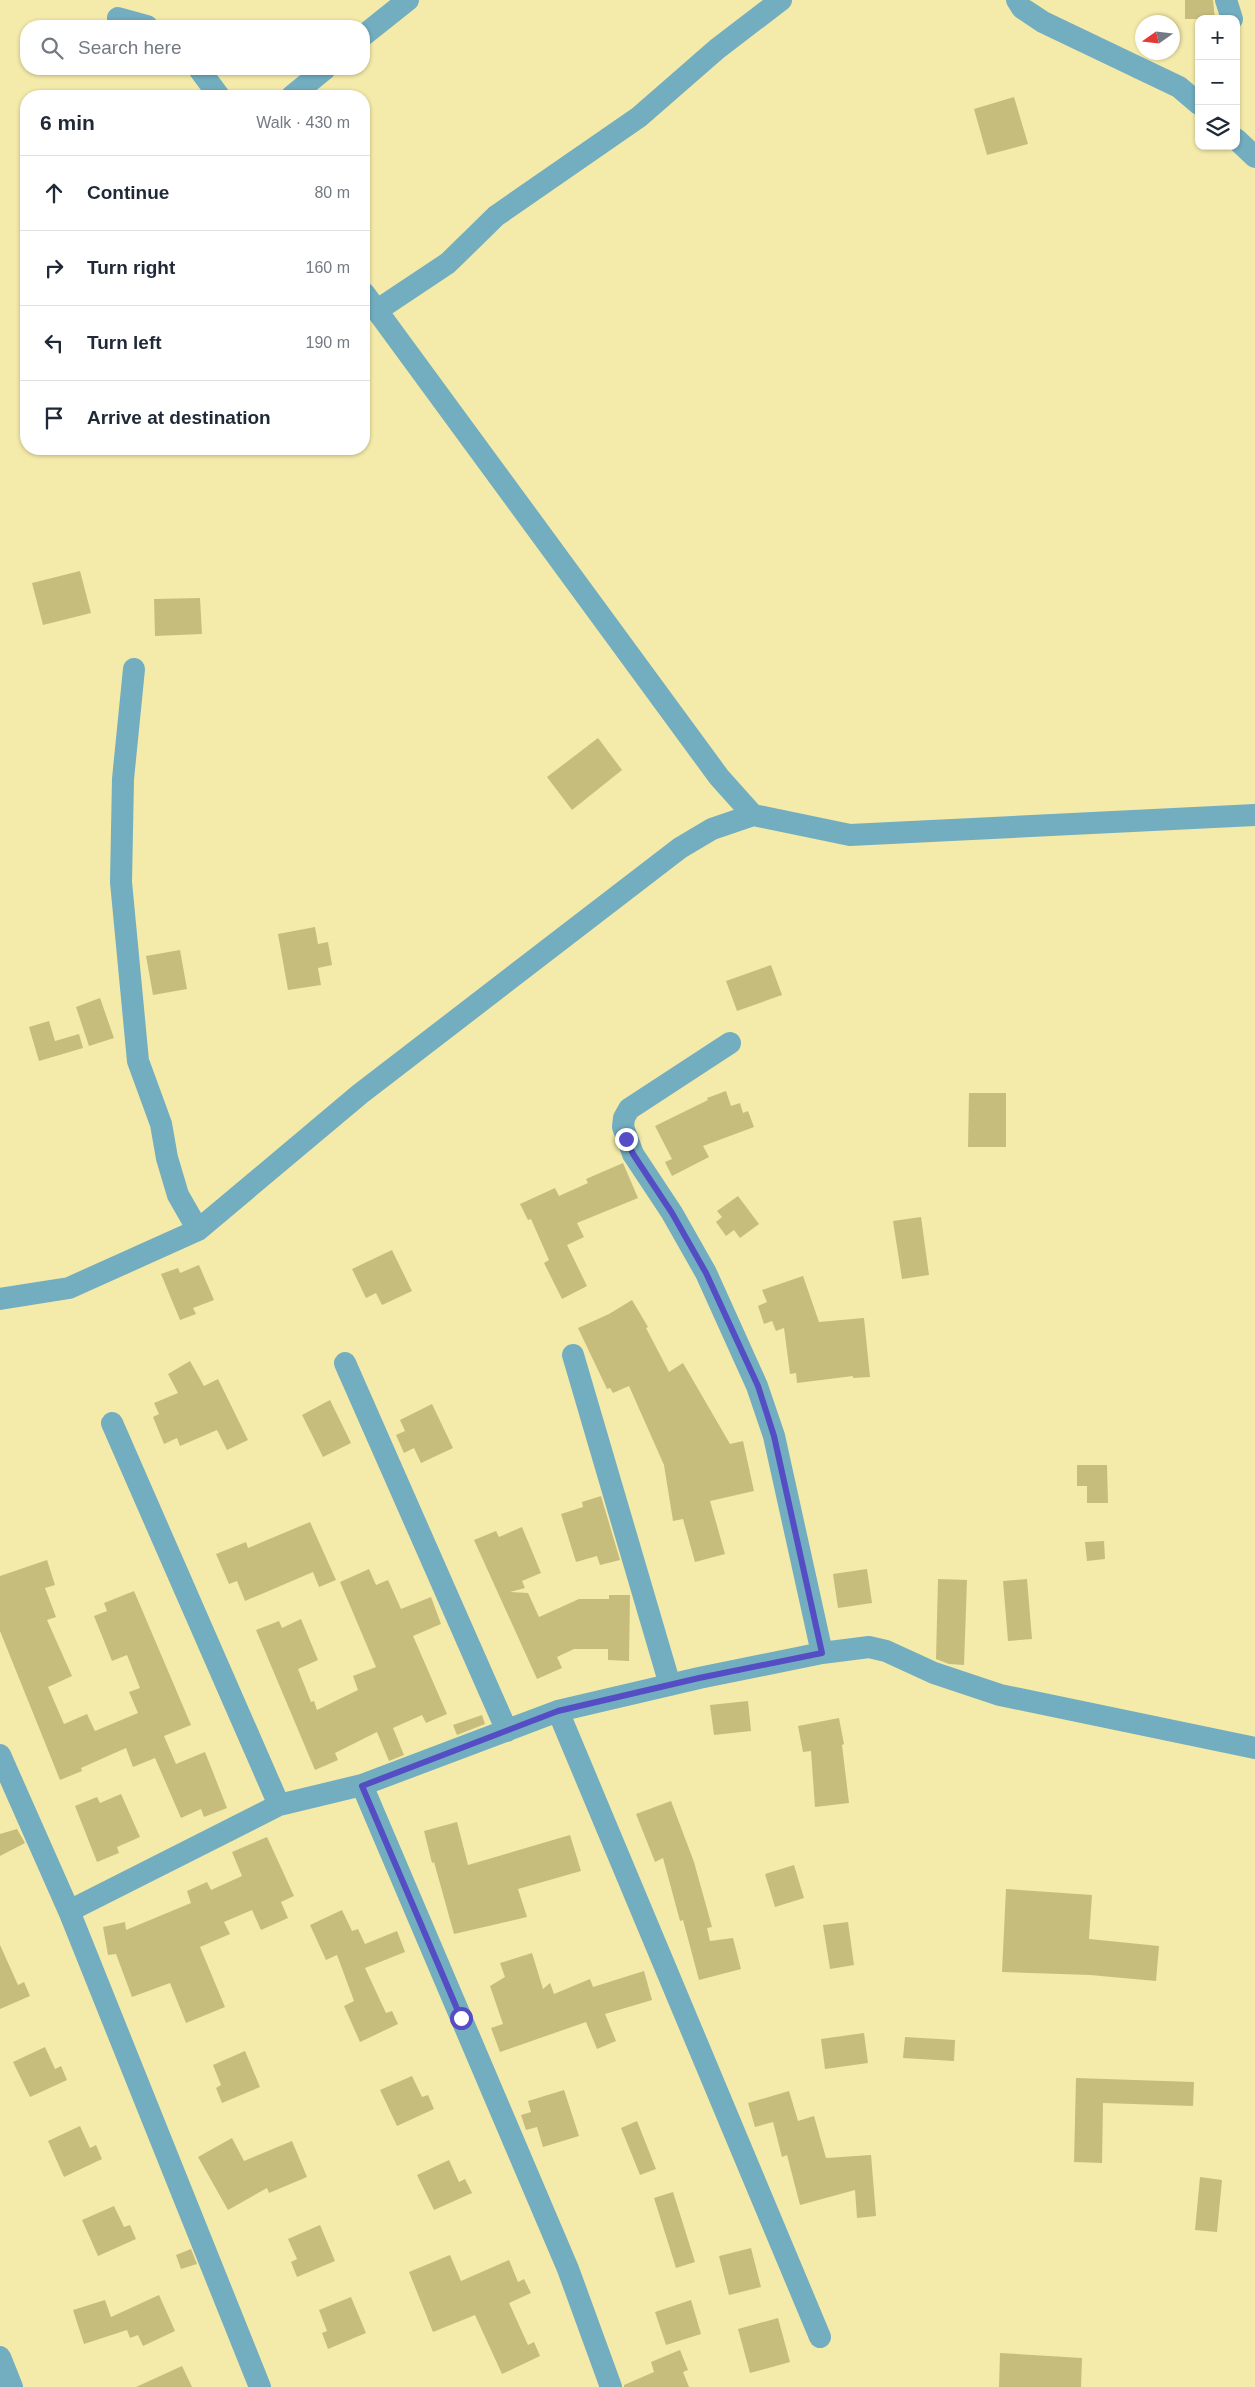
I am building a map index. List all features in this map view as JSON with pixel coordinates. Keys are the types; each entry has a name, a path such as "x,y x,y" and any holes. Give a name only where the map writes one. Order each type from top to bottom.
{"street":[{"path":"370,31 408,0"},
{"path":"753,815 719,777 370,302 448,262 496,216 639,118 717,49 781,0"},
{"path":"1017,0 1022,8 1043,22 1179,87 1195,101"},
{"path":"1226,0 1231,15"},
{"path":"118,18 125,20"},
{"path":"203,75 214,90"},
{"path":"299,90 317,75"},
{"path":"1240,143 1255,157"},
{"path":"134,669 123,779 121,882 138,1061 161,1124 167,1158 178,1195 198,1230"},
{"path":"0,1299 69,1288 198,1230 360,1094 680,848 712,829 753,815 850,835 1255,815"},
{"path":"730,1043 629,1109 624,1118 623,1127 633,1154 672,1213 706,1273 758,1386 774,1436 822,1653"},
{"path":"574,1354 670,1685"},
{"path":"346,1363 507,1732"},
{"path":"112,1423 278,1805"},
{"path":"69,1912 278,1805 362,1786 558,1711 822,1653 869,1647 886,1651 934,1673 1000,1695 1255,1748"},
{"path":"558,1711 820,2337"},
{"path":"0,1756 69,1912 260,2387"},
{"path":"362,1786 568,2269 611,2387"},
{"path":"0,2357 12,2387"}],"building":[{"path":"1185,0 1213,0 1215,15 1195,15 1195,19 1185,19"},
{"path":"1014,97 1028,144 987,155 974,109"},
{"path":"80,571 91,613 43,625 32,583"},
{"path":"200,598 202,634 155,636 154,599"},
{"path":"598,738 622,770 572,810 547,777"},
{"path":"315,927 318,944 328,942 332,965 318,968 321,985 288,990 278,934"},
{"path":"180,950 187,989 153,995 146,956"},
{"path":"771,965 782,995 737,1011 726,981"},
{"path":"100,998 114,1038 89,1046 76,1007"},
{"path":"49,1021 55,1041 79,1034 83,1048 39,1061 29,1027"},
{"path":"726,1091 731,1106 740,1103 743,1113 748,1111 754,1127 703,1146 709,1157 672,1176 665,1162 672,1159 655,1126 708,1100 707,1098"},
{"path":"969,1093 1006,1093 1006,1147 968,1147"},
{"path":"623,1163 638,1198 577,1223 584,1237 567,1245 587,1286 562,1299 544,1263 549,1260 531,1219 528,1220 520,1204 555,1188 559,1196 588,1183 586,1179"},
{"path":"738,1196 759,1224 740,1238 734,1230 726,1236 716,1222 722,1217 717,1211"},
{"path":"921,1217 929,1275 902,1279 893,1221"},
{"path":"392,1250 412,1291 382,1305 376,1293 366,1298 352,1269"},
{"path":"199,1265 214,1300 193,1308 196,1314 180,1320 161,1274 178,1268 180,1273"},
{"path":"803,1276 819,1322 864,1318 870,1377 853,1378 853,1376 797,1383 796,1373 790,1374 784,1328 776,1331 772,1321 764,1324 758,1306 767,1302 762,1290"},
{"path":"632,1300 648,1327 646,1328 669,1372 683,1363 730,1444 743,1441 754,1491 710,1501 725,1554 695,1562 683,1519 673,1521 664,1465 629,1386 613,1393 610,1388 607,1389 578,1328 609,1314"},
{"path":"190,1361 204,1386 218,1379 248,1440 227,1450 217,1430 180,1446 177,1438 164,1444 153,1417 159,1414 154,1403 178,1393 168,1374"},
{"path":"330,1400 351,1443 323,1457 302,1415"},
{"path":"432,1404 453,1448 421,1463 414,1448 404,1453 396,1435 405,1431 400,1420"},
{"path":"1077,1465 1107,1465 1108,1503 1087,1503 1087,1486 1077,1486"},
{"path":"601,1496 620,1560 600,1565 597,1556 576,1562 561,1514 583,1507 582,1502"},
{"path":"310,1522 336,1580 319,1587 313,1572 245,1601 237,1581 229,1584 216,1554 246,1542 248,1548"},
{"path":"522,1527 541,1573 522,1581 525,1588 510,1592 528,1593 539,1617 579,1599 609,1599 609,1595 630,1595 629,1661 608,1660 608,1649 574,1649 557,1657 562,1668 537,1679 474,1540 496,1531 499,1537"},
{"path":"1104,1541 1105,1559 1087,1561 1085,1542"},
{"path":"47,1560 55,1585 45,1588 56,1617 47,1620 72,1676 48,1687 64,1724 87,1714 95,1731 138,1713 129,1692 140,1688 127,1655 112,1661 94,1616 107,1611 104,1603 134,1591 191,1725 164,1736 176,1764 205,1752 227,1808 204,1817 201,1809 181,1818 155,1758 133,1767 126,1748 81,1768 82,1771 60,1780 0,1631 0,1576"},
{"path":"369,1569 376,1585 388,1580 401,1609 431,1597 441,1624 413,1636 447,1714 426,1723 422,1715 393,1728 404,1755 389,1761 377,1732 335,1753 338,1760 315,1770 256,1630 279,1621 282,1628 301,1619 318,1660 298,1669 311,1702 314,1701 317,1710 358,1690 353,1676 376,1667 340,1582"},
{"path":"867,1569 872,1603 838,1608 833,1574"},
{"path":"938,1579 967,1580 964,1665 949,1664 936,1659"},
{"path":"1027,1579 1032,1639 1008,1641 1003,1581"},
{"path":"748,1701 751,1731 714,1735 710,1705"},
{"path":"482,1715 485,1724 457,1735 453,1725"},
{"path":"839,1718 844,1744 842,1745 849,1803 815,1807 811,1751 803,1752 798,1726"},
{"path":"121,1794 140,1837 117,1847 119,1853 97,1862 75,1806 97,1797 100,1803"},
{"path":"671,1801 694,1862 712,1927 707,1928 710,1941 733,1938 741,1969 699,1980 683,1920 680,1921 663,1858 655,1862 636,1814"},
{"path":"457,1822 468,1865 570,1835 581,1871 518,1889 527,1917 454,1934 424,1831"},
{"path":"17,1829 25,1843 0,1856 0,1834"},
{"path":"267,1837 294,1896 281,1902 288,1918 261,1930 252,1910 224,1922 230,1934 200,1947 225,2007 186,2023 170,1983 132,1997 116,1954 108,1955 103,1927 125,1922 126,1930 191,1903 187,1891 207,1882 211,1890 242,1876 232,1852"},
{"path":"794,1865 804,1898 775,1907 765,1874"},
{"path":"1006,1889 1092,1895 1089,1939 1159,1946 1156,1981 1090,1975 1002,1972"},
{"path":"342,1910 352,1931 358,1929 365,1944 397,1931 405,1952 365,1968 386,2013 392,2011 398,2024 360,2042 344,2006 354,2001 337,1955 326,1960 310,1925"},
{"path":"848,1922 854,1965 830,1969 823,1925"},
{"path":"0,1945 18,1985 24,1982 30,1996 0,2009"},
{"path":"532,1953 543,1989 550,1983 554,1994 590,1979 593,1987 644,1971 652,2000 605,2014 616,2041 597,2049 586,2022 500,2052 491,2028 503,2024 490,1986 505,1977 500,1963"},
{"path":"864,2033 868,2063 825,2069 821,2039"},
{"path":"905,2037 955,2040 954,2061 903,2058"},
{"path":"45,2047 55,2069 61,2066 67,2080 30,2097 13,2062"},
{"path":"245,2051 260,2087 222,2103 216,2088 221,2085 213,2065"},
{"path":"412,2076 422,2097 428,2095 434,2109 397,2126 380,2090"},
{"path":"1076,2078 1194,2082 1193,2106 1103,2103 1102,2163 1074,2162"},
{"path":"564,2090 579,2136 543,2147 537,2127 526,2130 521,2115 531,2112 528,2101"},
{"path":"789,2091 798,2121 814,2116 826,2158 871,2155 876,2216 857,2218 855,2190 800,2205 787,2155 782,2157 773,2122 755,2127 748,2103"},
{"path":"637,2121 656,2169 640,2175 621,2128"},
{"path":"80,2126 90,2148 96,2145 102,2159 64,2177 48,2141"},
{"path":"232,2138 244,2161 292,2141 307,2177 269,2193 267,2188 228,2210 198,2157"},
{"path":"449,2160 459,2182 465,2179 472,2193 434,2210 417,2175"},
{"path":"1200,2177 1222,2180 1217,2232 1195,2230"},
{"path":"673,2192 695,2262 676,2268 654,2198"},
{"path":"114,2206 124,2227 130,2225 136,2239 98,2256 82,2220"},
{"path":"320,2225 335,2261 297,2277 291,2262 297,2259 288,2239"},
{"path":"751,2248 761,2287 729,2295 719,2256"},
{"path":"191,2249 197,2264 181,2269 176,2255"},
{"path":"450,2255 461,2281 509,2260 518,2282 524,2279 531,2293 509,2303 528,2345 534,2342 540,2356 502,2374 475,2315 433,2332 409,2272"},
{"path":"159,2295 175,2331 143,2346 138,2335 130,2338 127,2330 84,2344 73,2310 105,2300 111,2317"},
{"path":"351,2297 366,2333 328,2349 322,2333 327,2331 319,2310"},
{"path":"691,2300 701,2334 666,2345 655,2312"},
{"path":"778,2318 790,2362 750,2373 738,2329"},
{"path":"680,2350 688,2370 683,2372 689,2387 624,2387 624,2385 654,2372 651,2362"},
{"path":"1000,2353 1082,2358 1081,2387 999,2387"},
{"path":"182,2366 192,2387 136,2387"}],"route":[{"path":"461,2018 362,1786 558,1711 699,1678 822,1653 774,1436 758,1386 733,1328 706,1273 672,1213 633,1154 626,1139"}]}
